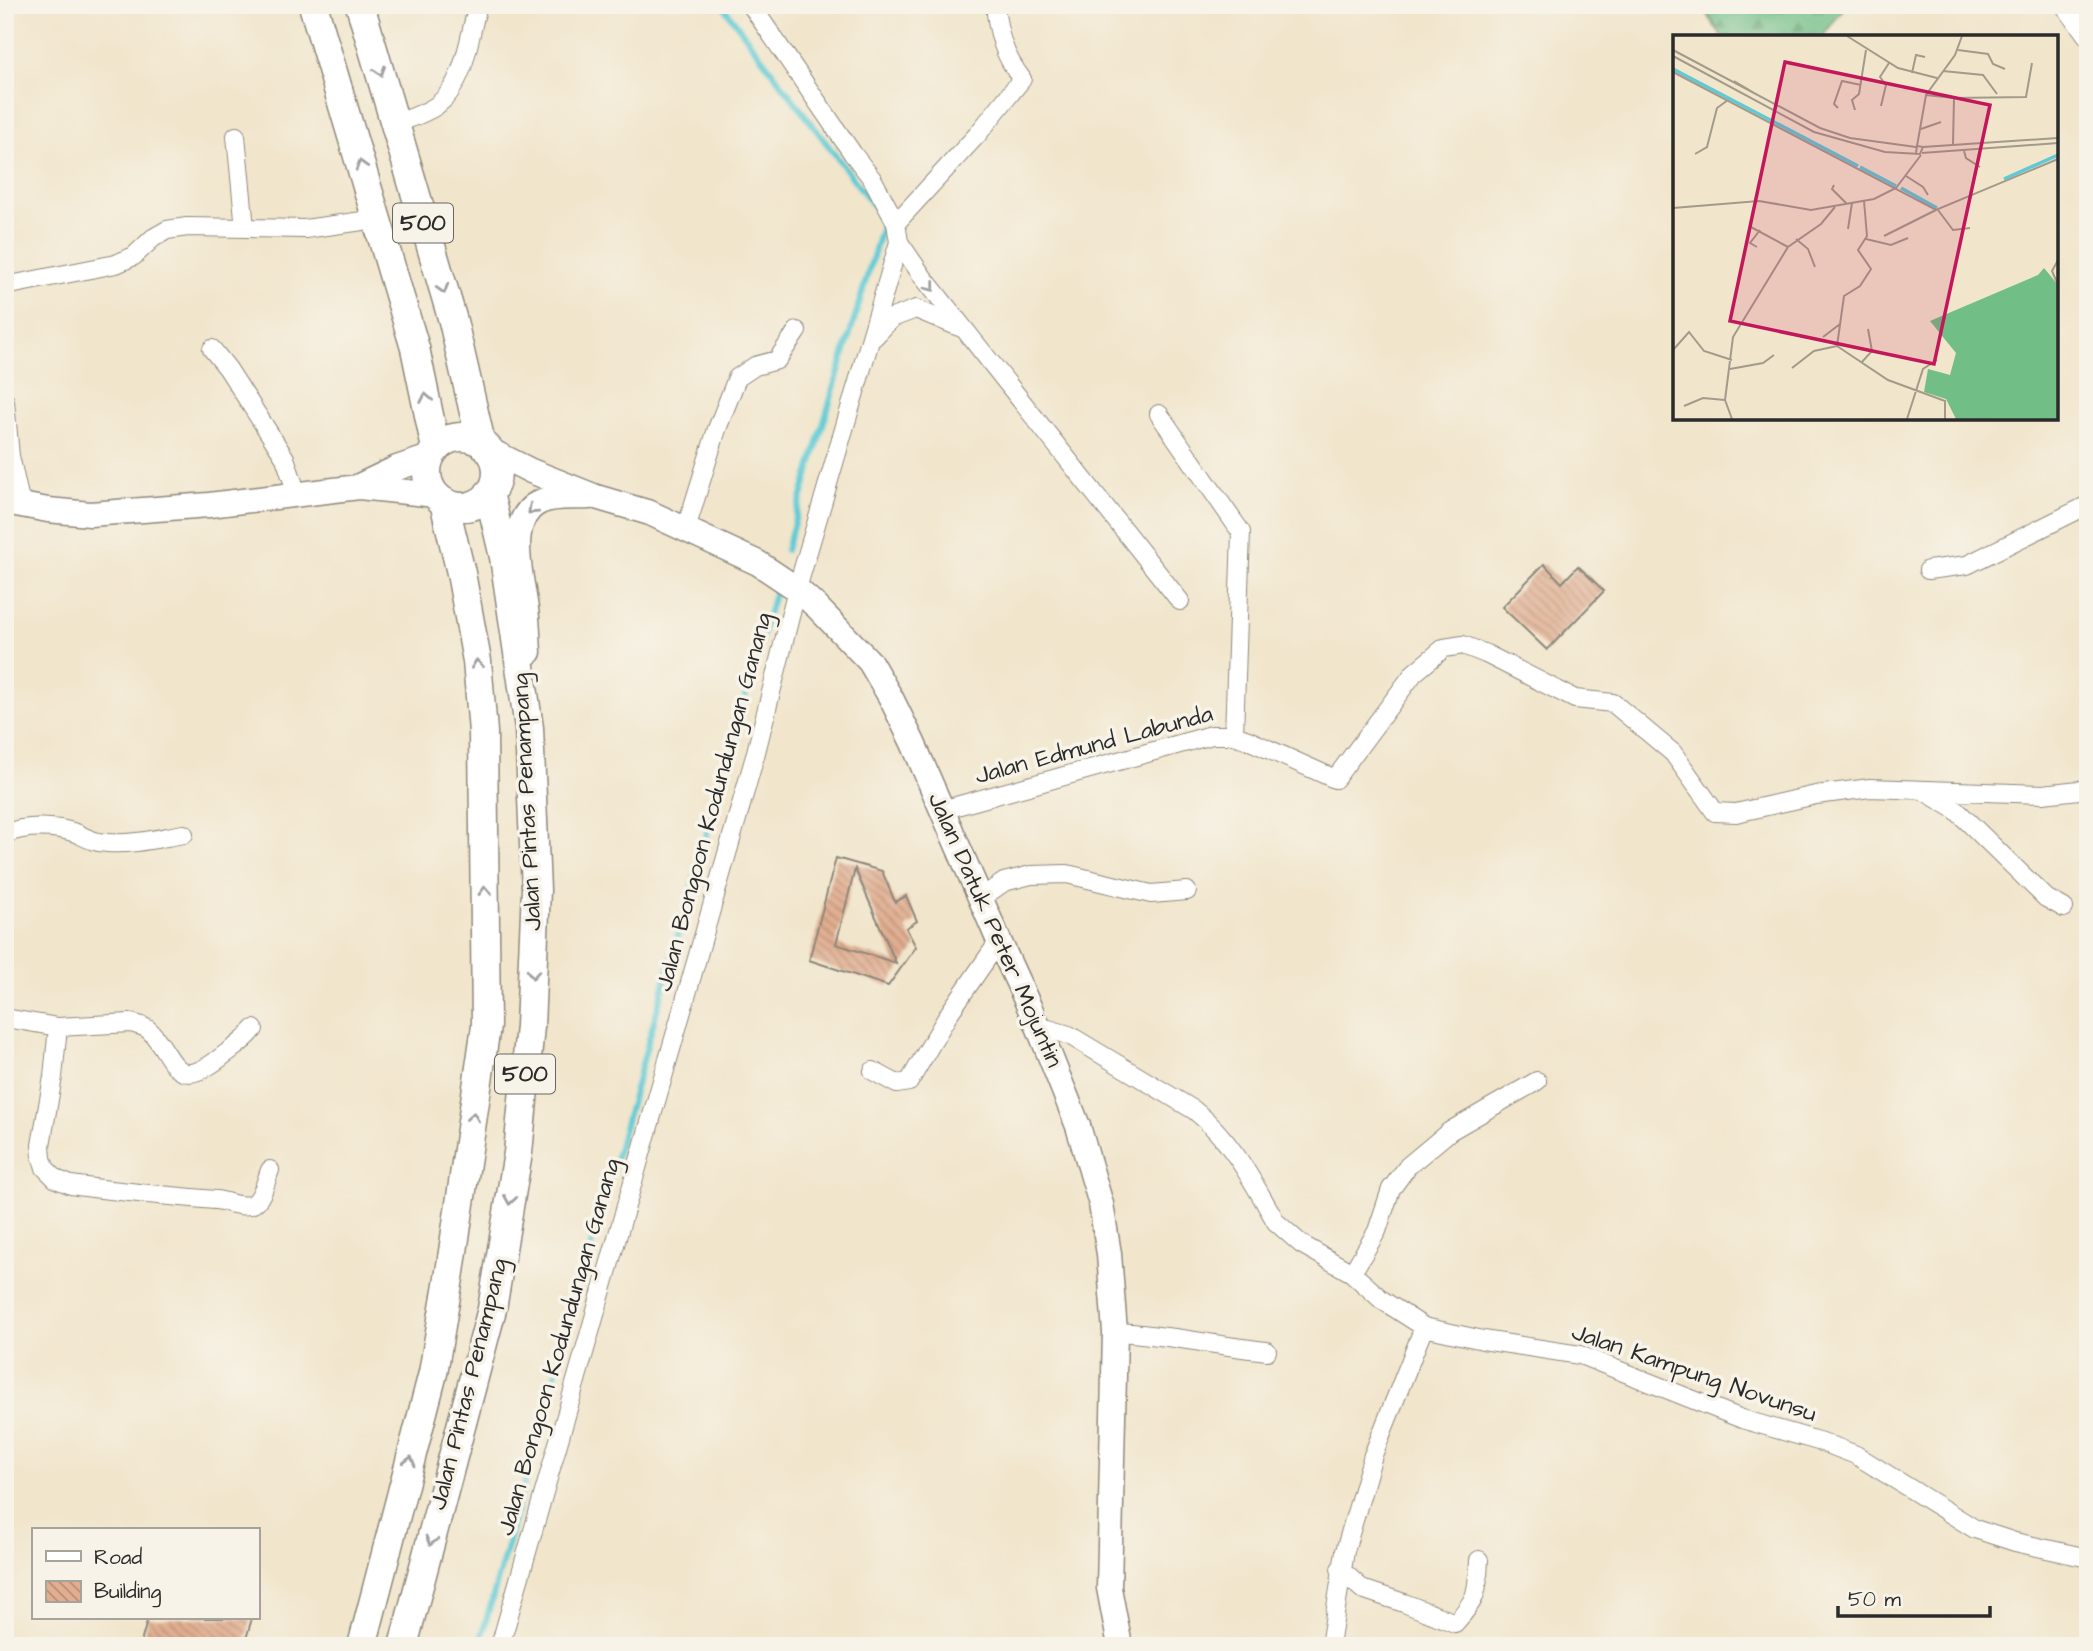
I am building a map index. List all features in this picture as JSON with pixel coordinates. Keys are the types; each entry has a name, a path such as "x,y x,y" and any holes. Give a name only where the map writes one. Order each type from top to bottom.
{"main road":[{"name":"500","path":"313,5 415,348 433,453 427,477 440,498"},
{"name":"500","path":"360,5 453,321 485,446 496,469 496,479 489,493"},
{"path":"359,487 433,453 443,442 462,437 485,446"},
{"name":"Jalan Datuk Peter Mojuntin","path":"485,446 531,471 596,497 650,513 686,529 758,563 797,589 870,662 913,743 1038,1026 1078,1126 1101,1205 1110,1254 1115,1332 1109,1588 1120,1646"},
{"path":"13,503 90,513 209,505 359,487 440,498 463,507 482,500 489,493"},
{"name":"Jalan Pintas Penampang","path":"403,1646 492,1309 518,1153 533,986 537,890 528,728 505,556 489,493"},
{"path":"524,694 530,666 527,618 517,548 522,519 539,502 554,498 596,497"},
{"name":"Jalan Pintas Penampang","path":"362,1646 433,1373 486,1026 483,732 477,661 461,573 440,498"}],"street":[{"path":"395,124 435,107 447,96 458,76 478,5"},
{"name":"Jalan Bongoon Kodundungan Ganang","path":"500,1646 751,769 797,589 900,242 896,223 873,180 751,5"},
{"path":"896,223 977,135 1022,79 1009,62 996,21 995,5"},
{"path":"2064,5 2088,37"},
{"path":"236,136 246,228"},
{"path":"5,287 116,264 134,256 153,238 167,230 187,227 305,229 377,219"},
{"path":"900,242 923,277 1180,601"},
{"path":"870,342 892,318 916,309 965,330"},
{"path":"686,529 717,429 737,378 755,366 777,360 797,331"},
{"path":"212,349 228,369 285,458 297,494"},
{"path":"5,401 13,503"},
{"path":"1159,414 1241,532 1234,735"},
{"path":"1928,570 1967,565 2088,505"},
{"name":"Jalan Edmund Labunda","path":"942,810 1212,735 1234,735 1335,779 1414,673 1444,648 1463,645 1575,699 1613,703 1673,753 1716,812 1736,813 1848,790 2043,794 2088,789"},
{"path":"1924,790 1956,810 2046,898 2064,908"},
{"path":"5,834 26,829 59,828 93,841 134,843 184,834"},
{"path":"981,898 1004,882 1031,875 1067,874 1150,894 1186,891"},
{"path":"873,1071 897,1084 909,1082 950,1013 999,941"},
{"path":"5,1018 58,1027 130,1023 141,1025 149,1029 173,1067 186,1072 201,1070 212,1064 243,1043 254,1029"},
{"name":"Jalan Kampung Novunsu","path":"1038,1026 1069,1035 1194,1110 1212,1124 1228,1143 1276,1222 1286,1233 1352,1273 1382,1300 1424,1327 1483,1340 1580,1355 1742,1419 1825,1443 1856,1455 1975,1529 2015,1542 2088,1558"},
{"path":"58,1027 53,1077 41,1145 46,1168 56,1179 71,1185 194,1200 217,1200 246,1206 255,1203 260,1197 270,1170"},
{"path":"1352,1273 1377,1231 1391,1189 1408,1166 1450,1131 1537,1081"},
{"path":"1330,1646 1336,1620 1340,1569 1373,1455 1424,1327"},
{"path":"1115,1332 1147,1333 1267,1351"},
{"path":"1340,1569 1362,1590 1455,1623 1472,1604 1477,1590 1479,1560"}],"green space":[{"path":"1701,5 1846,5 1824,35 1721,35"}],"building":[{"path":"1544,564 1562,583 1578,566 1604,591 1547,650 1502,607"},
{"path":"836,858 882,871 895,902 906,896 917,921 906,928 916,947 888,986 809,960","holes":["855,869 896,963 836,944"]},
{"path":"147,1620 251,1620 244,1646 140,1646"}],"waterway":[{"path":"722,5 876,209 882,226 786,550"},
{"path":"689,897 775,590"},
{"path":"479,1646 684,914"}]}
